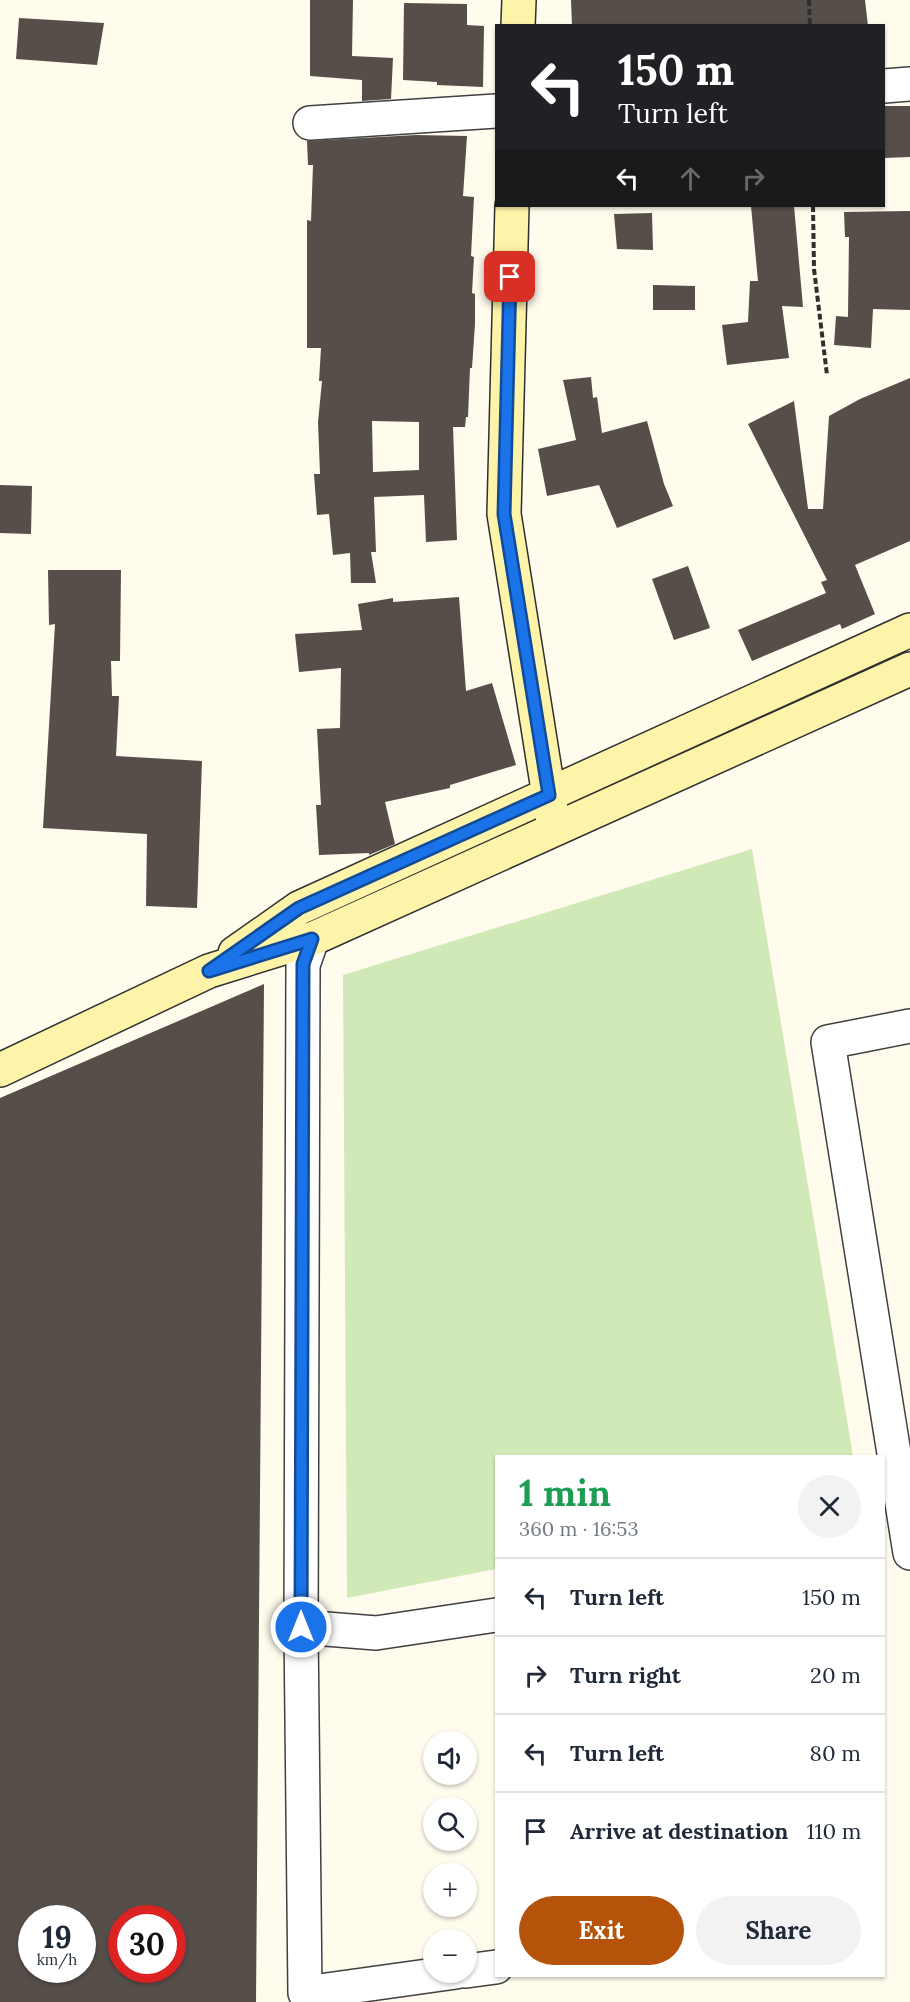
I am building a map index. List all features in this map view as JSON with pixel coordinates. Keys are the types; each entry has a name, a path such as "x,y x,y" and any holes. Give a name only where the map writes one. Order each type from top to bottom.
{"street":[{"path":"518,24 519,0"},
{"path":"885,86 910,84"},
{"path":"310,123 495,111"},
{"path":"512,207 504,514 555,829"},
{"path":"209,971 299,908 910,630"},
{"path":"0,1070 209,971 312,939 910,669"},
{"path":"312,939 303,964 301,1627 305,1993 423,1977"},
{"path":"900,1535 828,1042 910,1026"},
{"path":"301,1627 376,1633 495,1615"},
{"path":"477,1970 495,1967"}],"path":[{"path":"809,0 810,24"},
{"path":"813,207 814,269 827,375"}],"green space":[{"path":"752,849 853,1455 495,1455 495,1569 347,1598 343,975"}],"building":[{"path":"310,0 353,0 352,56 393,58 391,99 362,101 362,80 310,76"},
{"path":"571,0 865,0 868,24 572,24"},
{"path":"404,3 467,4 467,25 484,26 483,87 437,85 437,82 403,80"},
{"path":"19,18 104,23 97,65 16,59"},
{"path":"885,106 910,106 910,157 885,158"},
{"path":"416,135 467,136 463,196 474,197 471,256 474,257 472,293 475,294 475,324 468,417 466,417 465,427 453,427 457,540 426,542 424,495 374,497 376,552 371,552 376,583 351,583 350,553 333,555 329,514 317,515 314,474 320,474 318,422 322,381 319,381 321,348 307,348 307,220 311,221 313,165 308,165 307,141","holes":["372,421 419,422 419,470 373,472"]},
{"path":"751,207 794,207 803,307 782,306 789,358 727,365 722,325 748,322 750,281 758,281"},
{"path":"910,211 910,310 873,309 871,348 834,345 836,316 848,317 849,237 845,237 844,212"},
{"path":"652,213 653,250 617,249 614,214"},
{"path":"653,285 695,286 695,310 653,310"},
{"path":"591,377 593,398 597,397 602,433 647,421 664,484 673,506 617,528 599,485 547,496 538,449 576,440 563,380"},
{"path":"910,378 910,541 855,565 875,614 842,629 840,624 752,661 738,630 826,593 821,582 827,580 748,424 794,401 808,509 823,509 829,416 860,399"},
{"path":"0,485 32,486 31,534 0,533"},
{"path":"688,566 710,628 674,640 652,579"},
{"path":"48,570 121,570 120,661 111,661 112,696 119,696 116,756 202,761 197,908 146,906 147,834 43,828 55,624 49,625"},
{"path":"459,597 466,691 492,683 516,765 450,785 450,788 385,802 395,844 369,855 369,853 319,855 316,805 321,805 317,729 340,728 341,668 299,672 295,634 362,630 358,604 393,598 393,602"},
{"path":"264,984 256,2002 0,2002 0,1098"}],"route":[{"path":"301,1627 303,964 312,939 209,971 299,908 549,795 504,514 510,277"}]}
